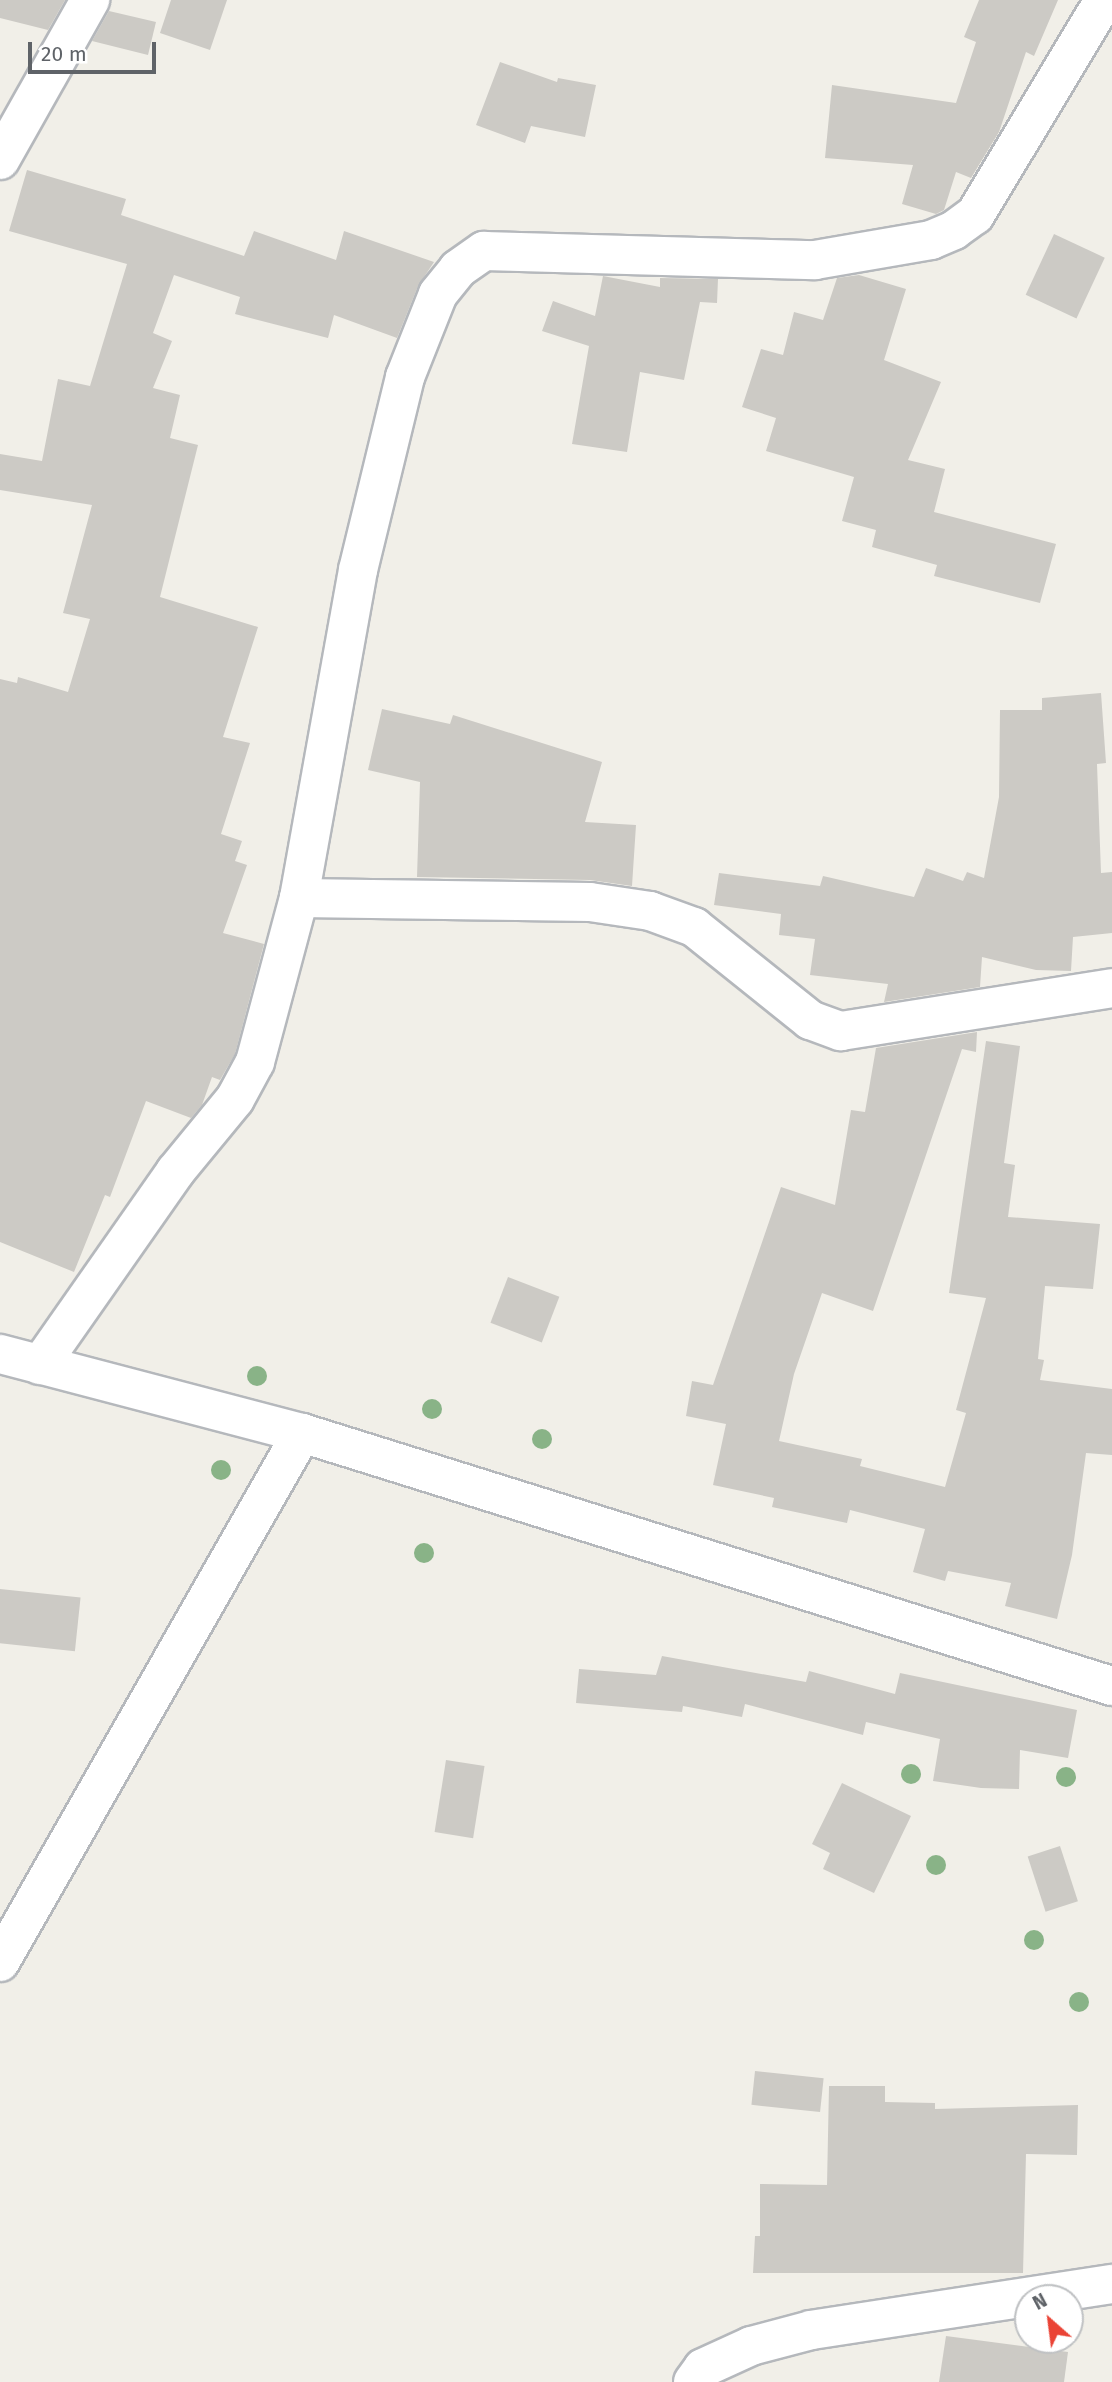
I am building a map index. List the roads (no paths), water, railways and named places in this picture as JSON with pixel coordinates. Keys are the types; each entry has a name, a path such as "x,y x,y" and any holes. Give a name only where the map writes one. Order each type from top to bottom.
{"street":[{"path":"0,160 90,0"},
{"path":"40,1365 175,1172 235,1099 255,1062 299,898 358,570 405,377 438,294 458,269 484,251 815,260 931,240 975,215 1104,0"},
{"path":"299,898 590,902 650,911 694,927 810,1020 841,1031 1112,988"},
{"path":"0,1354 302,1433 1112,1686"},
{"path":"0,1962 302,1433"},
{"path":"692,2382 702,2368 751,2346 811,2330 1112,2284"}]}
